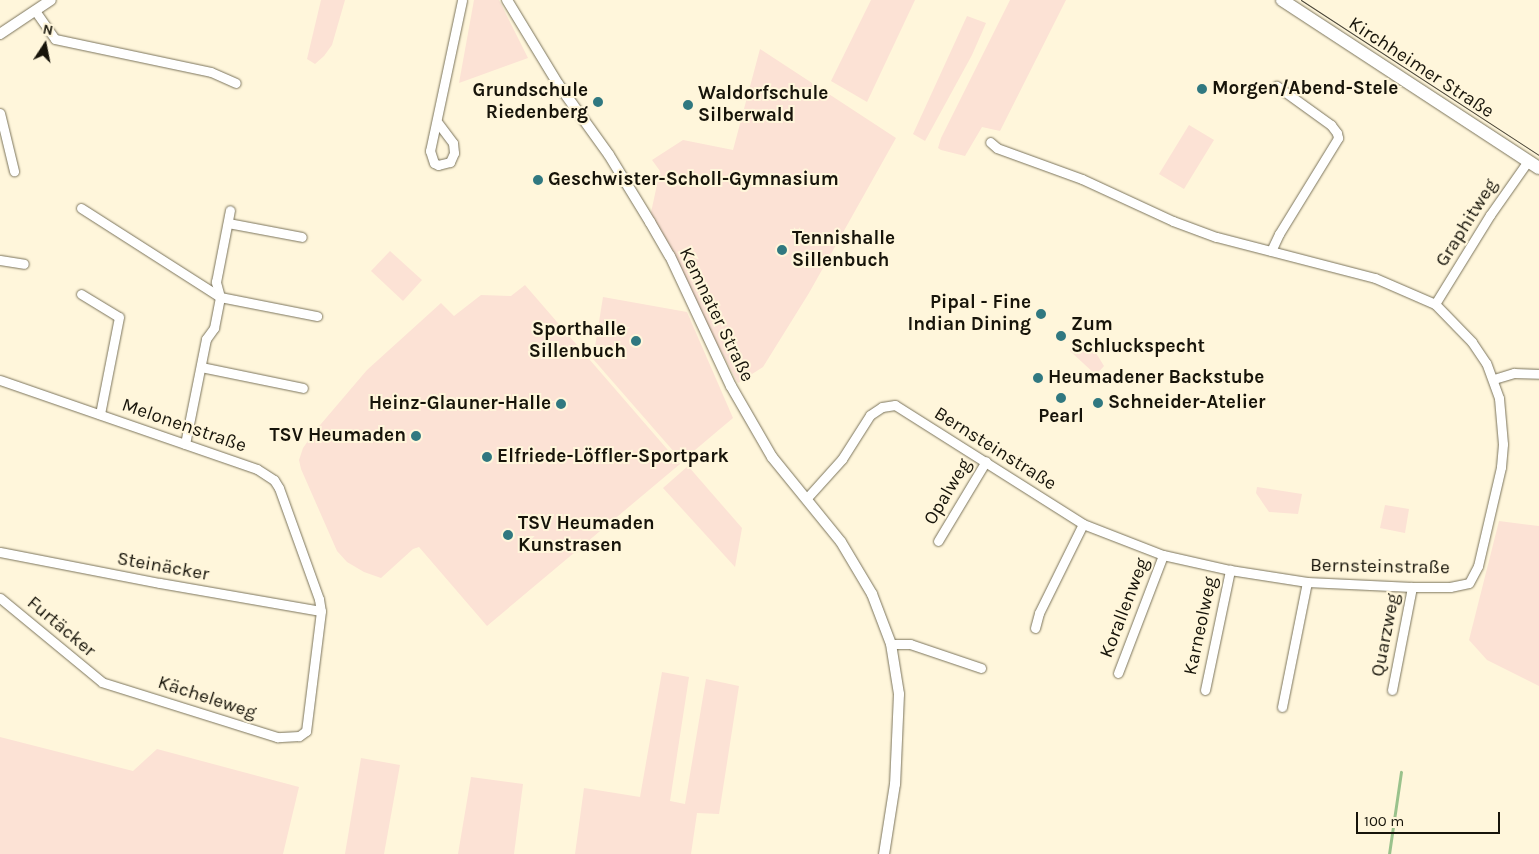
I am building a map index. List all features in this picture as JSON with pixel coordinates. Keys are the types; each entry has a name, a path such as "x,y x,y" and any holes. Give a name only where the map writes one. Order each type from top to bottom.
{"main road":[{"name":"Kirchheimer Straße","path":"1282,0 1534,164"}],"street":[{"path":"0,34 36,12 51,0"},
{"path":"438,122 462,0"},
{"name":"Kemnater Straße","path":"507,0 558,84 609,155 670,256 745,414 772,457 857,567 872,594 891,644 899,694 899,741 895,784 884,854"},
{"path":"36,12 55,38 211,72 236,83"},
{"path":"1271,251 1279,234 1338,138 1337,132 1331,125 1277,86"},
{"path":"0,112 14,171"},
{"name":"Bernsteinstraße","path":"806,499 842,459 870,415 882,408 895,405 1084,524 1163,555 1230,570 1307,582 1412,587 1450,587 1469,583 1478,566 1497,488 1503,444 1502,416 1494,379 1486,363 1472,342 1435,304 1375,278 1216,237 1181,224 1122,196 997,148 990,142"},
{"name":"Graphitweg","path":"1435,304 1490,214 1534,164"},
{"path":"81,208 220,297 317,316"},
{"path":"185,444 206,339 214,328 220,297 216,282 230,210"},
{"path":"228,223 302,237"},
{"path":"0,260 24,264"},
{"path":"81,294 119,317 100,414"},
{"path":"201,367 303,388"},
{"path":"1494,379 1514,373 1539,374"},
{"name":"Melonenstraße","path":"0,380 257,469 274,480 279,488 319,599 321,611 310,707 306,731 303,734"},
{"name":"Opalweg","path":"938,541 986,461"},
{"path":"1035,628 1039,612 1084,524"},
{"name":"Steinäcker","path":"0,552 160,583 321,611"},
{"name":"Korallenweg","path":"1118,673 1163,555"},
{"name":"Karneolweg","path":"1204,690 1230,570"},
{"path":"1282,707 1307,582"},
{"name":"Quarzweg","path":"1392,690 1412,587"},
{"name":"Furtäcker","path":"0,598 102,682"},
{"path":"891,644 910,644 981,668"},
{"name":"Kächeleweg","path":"102,682 278,737 290,738 303,734"}],"shaded area":[{"path":"321,0 345,0 332,45 315,64 307,59"},
{"path":"474,0 499,0 528,58 459,83"},
{"path":"871,0 915,0 867,102 831,81"},
{"path":"1010,0 1066,0 1000,131 982,127 965,156 941,150 938,148 941,138"},
{"path":"967,16 986,23 972,55 925,141 913,134"},
{"path":"760,49 896,138 809,293 763,367 738,383 650,217 660,171 652,160 683,140 733,150"},
{"path":"1189,125 1214,140 1184,189 1159,174"},
{"path":"390,251 422,280 403,301 371,271"},
{"name":"Elfriede-Löffler-Sportpark","path":"525,285 680,464 487,626 419,547 413,549 381,578 364,572 347,562 337,551 301,469 299,460 303,448 315,431 367,370 441,303 454,316 481,295 511,296"},
{"path":"603,297 687,312 733,418 682,461 593,359"},
{"path":"1077,337 1091,345 1104,366 1096,375 1070,351"},
{"path":"688,466 742,528 735,567 663,488"},
{"path":"1257,487 1302,494 1298,514 1269,512 1256,493"},
{"path":"1385,505 1409,509 1405,533 1380,528"},
{"path":"1499,521 1539,526 1539,686 1487,660 1469,640"},
{"path":"662,672 689,677 670,801 685,804 706,679 739,686 719,814 697,813 691,854 575,854 584,788 640,797"},
{"path":"0,737 133,771 157,749 299,787 283,854 0,854"},
{"path":"361,758 400,765 384,854 345,854"},
{"path":"471,777 523,784 514,854 458,854"}],"waterway":[{"path":"1389,854 1401,772"}],"tram line":[{"path":"1301,0 1539,155"}],"place":[{"name":"Morgen/Abend-Stele","path":"1202,89"},
{"name":"Grundschule Riedenberg","path":"598,102"},
{"name":"Waldorfschule Silberwald","path":"688,105"},
{"name":"Geschwister-Scholl-Gymnasium","path":"538,180"},
{"name":"Tennishalle Sillenbuch","path":"782,250"},
{"name":"Pipal - Fine Indian Dining","path":"1041,314"},
{"name":"Zum Schluckspecht","path":"1061,336"},
{"name":"Sporthalle Sillenbuch","path":"636,341"},
{"name":"Heumadener Backstube","path":"1038,378"},
{"name":"Pearl","path":"1061,398"},
{"name":"Schneider-Atelier","path":"1098,403"},
{"name":"Heinz-Glauner-Halle","path":"561,404"},
{"name":"TSV Heumaden","path":"416,436"},
{"name":"Elfriede-Löffler-Sportpark","path":"487,457"},
{"name":"TSV Heumaden Kunstrasen","path":"508,535"}]}
